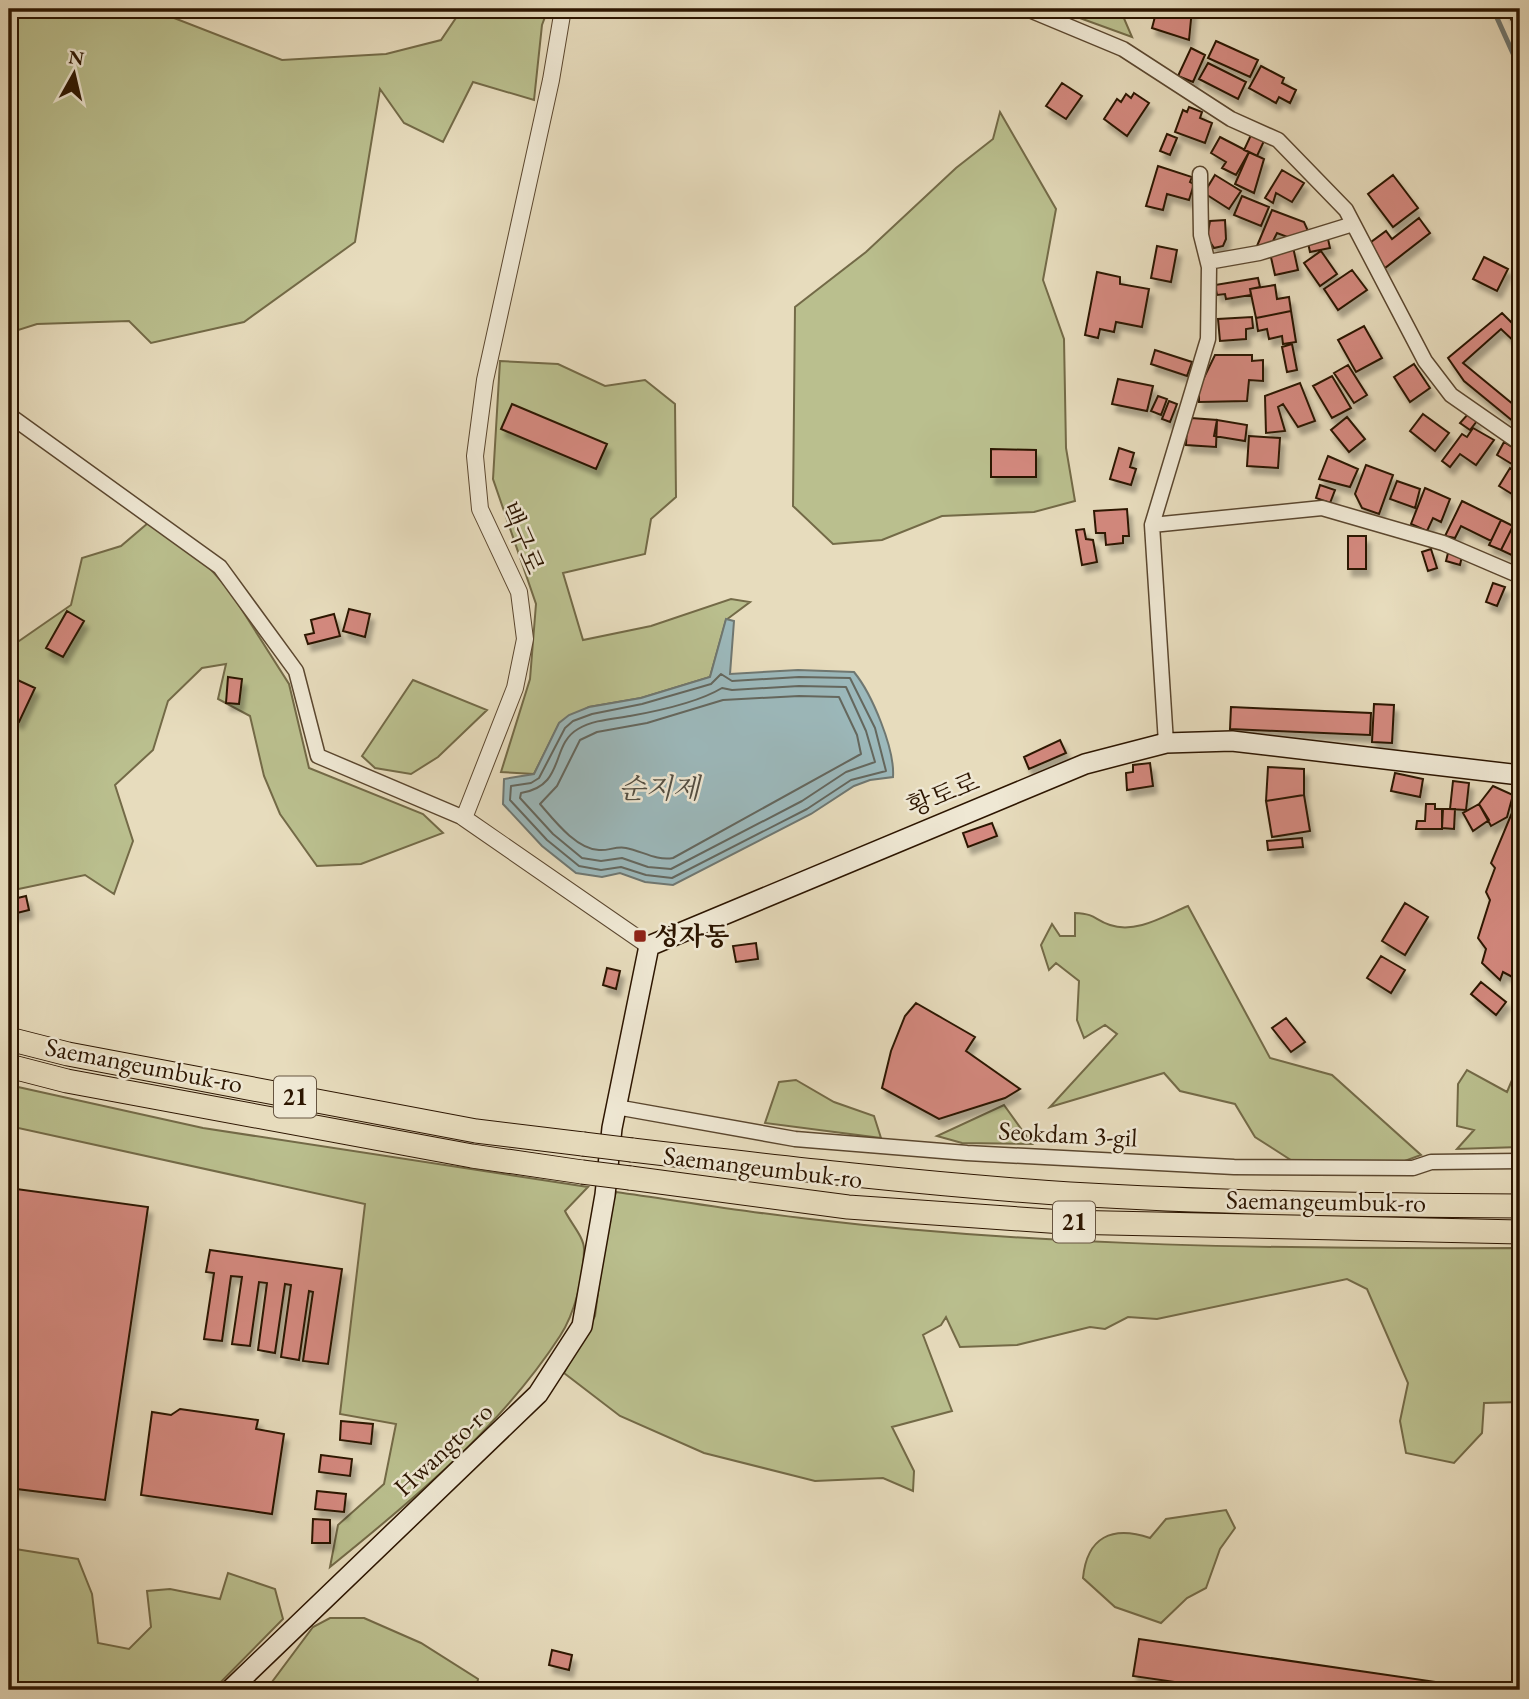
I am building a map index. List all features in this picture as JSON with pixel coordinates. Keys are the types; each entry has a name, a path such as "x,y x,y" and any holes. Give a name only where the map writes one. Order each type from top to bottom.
{"highway":[{"name":"Saemangeumbuk-ro","path":"9,1040 476,1131 847,1174 1069,1194 1314,1204 1520,1206"},
{"name":"Saemangeumbuk-ro","path":"9,1066 81,1083 472,1156 848,1207 1063,1222 1520,1232"}],"main road":[{"name":"황토로","path":"649,946 1084,764 1166,743 1232,741 1520,775"},
{"path":"616,1107 649,946"},
{"name":"Hwangto-ro","path":"230,1690 504,1427 544,1385 582,1326 616,1107"}],"street":[{"name":"백구로","path":"464,818 515,688 525,639 519,592 480,509 475,456 485,380 551,80 563,9"},
{"path":"1027,9 1123,49 1231,120 1278,140 1346,210 1425,361 1451,395 1520,443"},
{"path":"1166,743 1153,525 1208,339 1208,262 1201,235 1200,174"},
{"path":"1208,262 1259,253 1353,224"},
{"path":"9,415 220,567 296,671 318,756 464,818 649,946"},
{"path":"1153,525 1322,508 1443,543 1520,576"},
{"name":"Seokdam 3-gil","path":"616,1107 795,1139 967,1153 1234,1167 1413,1168 1431,1162 1520,1161"}],"green space":[{"path":"9,9 151,9 282,60 386,54 441,40 462,9 548,9 542,25 534,100 473,82 443,142 404,123 380,89 355,242 244,322 151,343 129,321 37,324 9,333"},
{"path":"1055,9 1120,9 1132,37"},
{"path":"1000,112 1056,209 1043,280 1064,339 1066,448 1075,501 1034,512 942,516 882,540 833,544 793,506 795,307 866,252 956,168 993,139"},
{"path":"500,361 558,364 605,386 645,380 675,404 676,497 651,519 645,554 563,573 583,640 651,626 731,599 750,602 726,620 710,677 641,698 589,707 559,724 534,774 501,772 530,679 536,604 493,479"},
{"path":"148,523 207,565 230,591 289,684 309,768 423,814 443,833 361,864 317,866 280,814 264,776 250,716 218,699 226,664 202,668 168,701 153,750 115,785 133,841 114,894 85,875 9,891 9,648 71,605 82,558 121,546"},
{"path":"413,680 487,710 438,757 411,774 375,768 362,756"},
{"path":"1188,906 1270,1058 1332,1075 1421,1155 1402,1162 1294,1162 1255,1137 1235,1104 1180,1091 1164,1073 1050,1107 1117,1034 1105,1025 1084,1038 1077,1020 1079,981 1056,963 1049,970 1041,945 1052,924 1060,936 1075,936 1075,913 1092,916 1110,925 1130,927 1150,923"},
{"path":"1520,1061 1520,1147 1457,1149 1474,1130 1457,1126 1458,1084 1467,1070 1507,1092"},
{"path":"796,1080 834,1102 874,1116 881,1138 765,1123 779,1082"},
{"path":"9,1085 203,1128 588,1187 565,1211 584,1249 580,1282 570,1316 537,1369 483,1431 424,1488 330,1567 338,1525 384,1484 396,1424 340,1414 365,1204 9,1126"},
{"path":"1004,1105 1032,1144 962,1143 937,1136"},
{"path":"616,1192 786,1216 898,1228 1076,1241 1254,1247 1520,1248 1520,1402 1484,1403 1482,1433 1454,1463 1406,1453 1400,1421 1408,1383 1367,1289 1347,1279 1157,1319 1128,1317 1105,1329 1090,1327 1017,1345 960,1347 946,1317 941,1325 923,1335 952,1411 892,1427 914,1471 913,1491 883,1478 815,1481 704,1453 620,1416 564,1373 595,1316 607,1222"},
{"path":"1226,1510 1235,1528 1220,1549 1206,1588 1187,1598 1161,1623 1115,1607 1083,1578 1090,1553 1104,1538 1124,1533 1150,1538 1166,1519"},
{"path":"9,1548 78,1559 92,1594 98,1643 129,1649 151,1627 147,1591 170,1589 220,1599 228,1573 275,1589 283,1619 213,1690 9,1690"},
{"path":"330,1618 364,1618 421,1643 478,1679 476,1690 266,1690 313,1627"}],"water":[{"name":"순지제","path":"726,619 734,621 730,674 798,670 854,672 881,722 893,765 893,777 870,780 854,786 811,814 673,885 645,882 620,873 602,877 576,873 542,846 503,804 504,779 534,774 559,723 569,715 589,707 641,698 710,677"}],"building":[{"path":"1157,9 1192,9 1189,40 1152,28"},
{"path":"1506,9 1520,9 1520,37"},
{"path":"1216,41 1258,60 1250,77 1208,58"},
{"path":"1191,48 1205,55 1193,82 1178,76"},
{"path":"1208,63 1246,82 1238,99 1199,79"},
{"path":"1261,66 1284,78 1282,83 1296,90 1290,103 1279,97 1276,103 1249,88"},
{"path":"1062,83 1082,96 1066,119 1046,106"},
{"path":"1134,93 1149,103 1127,136 1104,119 1117,99 1121,102 1126,94 1131,98"},
{"path":"1189,107 1202,112 1200,118 1212,123 1205,143 1175,132 1183,110 1187,112"},
{"path":"1167,134 1177,138 1170,155 1160,151"},
{"path":"1251,135 1264,141 1257,156 1244,150"},
{"path":"1220,137 1249,152 1236,175 1222,168 1226,162 1211,153"},
{"path":"1249,152 1264,159 1254,193 1235,184"},
{"path":"1158,166 1192,177 1190,182 1194,184 1189,200 1167,194 1163,210 1146,206"},
{"path":"1282,170 1304,183 1292,202 1276,193 1273,203 1265,198"},
{"path":"1215,175 1241,191 1229,209 1204,193"},
{"path":"1393,175 1418,208 1393,227 1368,194"},
{"path":"1242,196 1269,207 1261,226 1234,215"},
{"path":"1272,210 1304,222 1308,231 1290,238 1277,233 1271,245 1257,246"},
{"path":"1419,218 1430,233 1385,268 1367,245 1386,231 1392,239"},
{"path":"1225,220 1226,239 1223,246 1214,248 1207,237 1210,221"},
{"path":"1328,239 1330,248 1310,252 1308,243"},
{"path":"1157,246 1177,250 1171,282 1151,278"},
{"path":"1293,247 1298,270 1275,275 1270,253"},
{"path":"1321,251 1337,274 1320,286 1304,263"},
{"path":"1484,257 1508,269 1497,291 1473,279"},
{"path":"1352,270 1367,290 1338,310 1324,289"},
{"path":"1097,272 1120,277 1120,284 1149,289 1142,327 1116,322 1114,332 1100,329 1098,338 1085,335"},
{"path":"1258,278 1260,287 1250,289 1251,295 1226,299 1225,294 1217,295 1215,285"},
{"path":"1275,285 1277,299 1289,297 1291,311 1256,318 1250,289"},
{"path":"1291,311 1296,342 1283,344 1282,336 1269,339 1267,329 1258,331 1256,318"},
{"path":"1502,313 1520,331 1520,347 1501,329 1463,363 1520,410 1520,427 1464,381 1448,358"},
{"path":"1252,317 1253,328 1246,329 1246,339 1220,341 1218,319"},
{"path":"1364,326 1382,358 1356,372 1338,340"},
{"path":"1292,344 1297,370 1287,372 1282,347"},
{"path":"1155,350 1192,362 1187,376 1151,364"},
{"path":"1215,355 1252,355 1252,361 1263,360 1263,381 1249,380 1247,401 1199,402 1199,388"},
{"path":"1414,364 1430,388 1410,402 1394,377"},
{"path":"1348,365 1367,395 1354,403 1334,373"},
{"path":"1332,376 1351,408 1332,418 1313,386"},
{"path":"1118,379 1153,386 1147,411 1112,404"},
{"path":"1300,383 1315,421 1298,427 1283,404 1278,407 1285,431 1266,433 1265,396"},
{"path":"1158,396 1167,399 1161,415 1151,411"},
{"path":"1169,401 1177,404 1170,422 1162,419"},
{"path":"512,404 607,444 596,469 501,429"},
{"path":"1423,414 1449,433 1435,451 1410,431"},
{"path":"1468,414 1477,421 1470,430 1460,423"},
{"path":"1347,417 1365,439 1349,452 1331,430"},
{"path":"1191,418 1217,420 1216,447 1186,445 1187,426"},
{"path":"1217,420 1247,425 1245,441 1214,436"},
{"path":"1473,428 1494,440 1476,465 1460,454 1450,467 1442,461 1462,434 1467,437"},
{"path":"1249,436 1280,438 1278,468 1247,466"},
{"path":"1504,442 1520,452 1520,469 1497,455"},
{"path":"1119,448 1134,453 1130,467 1136,469 1131,485 1110,479"},
{"path":"991,449 1036,450 1036,477 991,477"},
{"path":"1328,456 1358,469 1350,487 1319,479"},
{"path":"1366,465 1393,475 1379,514 1362,508 1355,494"},
{"path":"1510,468 1520,474 1520,499 1499,486"},
{"path":"1397,481 1420,489 1415,508 1390,499"},
{"path":"1320,485 1335,490 1330,503 1316,498"},
{"path":"1425,488 1450,499 1441,522 1433,518 1427,531 1411,524"},
{"path":"1462,501 1501,520 1491,541 1461,526 1455,538 1445,536"},
{"path":"1127,509 1129,536 1123,536 1123,543 1106,545 1105,533 1096,533 1094,511"},
{"path":"1501,520 1513,526 1501,550 1489,545"},
{"path":"1513,526 1520,530 1520,559 1501,550"},
{"path":"1084,529 1086,539 1093,540 1097,562 1082,565 1076,530"},
{"path":"1348,536 1366,536 1366,569 1348,569"},
{"path":"1431,549 1437,568 1428,571 1422,552"},
{"path":"1448,553 1462,556 1460,565 1446,561"},
{"path":"1493,583 1505,587 1497,606 1486,602"},
{"path":"1520,591 1520,614 1513,611"},
{"path":"349,609 370,614 365,637 343,631"},
{"path":"67,611 84,621 63,657 46,648"},
{"path":"334,614 340,636 308,644 305,635 314,633 311,620"},
{"path":"11,677 35,688 19,722 9,717"},
{"path":"228,677 242,679 239,704 226,703"},
{"path":"1374,704 1394,705 1392,743 1372,742"},
{"path":"1231,707 1371,713 1370,735 1230,729"},
{"path":"1060,740 1066,753 1029,769 1024,757"},
{"path":"1150,763 1153,786 1127,790 1126,773 1133,772 1133,765"},
{"path":"1268,767 1304,769 1304,795 1266,801"},
{"path":"1395,773 1423,779 1420,797 1391,791"},
{"path":"1453,781 1469,783 1466,810 1450,809"},
{"path":"1493,786 1513,795 1507,817 1491,826 1479,804"},
{"path":"1304,795 1310,831 1272,837 1266,801"},
{"path":"1519,796 1520,981 1503,972 1500,980 1482,963 1486,949 1478,938 1490,900 1486,892 1495,868 1491,863"},
{"path":"1426,804 1435,804 1435,809 1442,809 1442,829 1416,829 1417,821 1425,821"},
{"path":"1479,804 1489,820 1473,831 1463,813"},
{"path":"1443,809 1455,809 1454,829 1442,828"},
{"path":"992,823 997,836 968,847 963,833"},
{"path":"1302,838 1303,847 1268,850 1267,841"},
{"path":"26,896 29,910 9,915 9,900"},
{"path":"1405,903 1428,917 1405,955 1382,941"},
{"path":"756,943 758,959 736,962 733,946"},
{"path":"1381,956 1405,970 1391,993 1367,978"},
{"path":"607,968 620,971 616,989 603,985"},
{"path":"1481,982 1506,1002 1496,1015 1471,994"},
{"path":"916,1003 975,1037 966,1051 1020,1089 1005,1098 939,1119 882,1088 891,1051 905,1016"},
{"path":"1286,1018 1305,1042 1291,1052 1272,1028"},
{"path":"9,1188 148,1207 105,1500 9,1488"},
{"path":"210,1250 342,1269 328,1364 303,1361 313,1292 309,1291 299,1360 281,1357 291,1285 285,1284 275,1353 258,1350 267,1283 259,1282 250,1346 232,1344 242,1277 231,1276 222,1341 204,1339 214,1273 206,1272"},
{"path":"180,1409 258,1420 256,1429 284,1434 272,1514 141,1495 152,1412 171,1415"},
{"path":"341,1421 373,1424 371,1444 340,1440"},
{"path":"321,1455 352,1459 350,1476 319,1472"},
{"path":"317,1491 346,1494 344,1512 315,1509"},
{"path":"313,1519 330,1520 330,1543 312,1543"},
{"path":"1139,1639 1443,1683 1441,1690 1230,1690 1133,1676"},
{"path":"552,1650 572,1655 569,1670 549,1665"},
{"path":"1129,1684 1171,1690 1128,1690"}],"waterway":[{"path":"1493,9 1520,69"}],"place":[{"name":"성자동","path":"640,936"}]}
